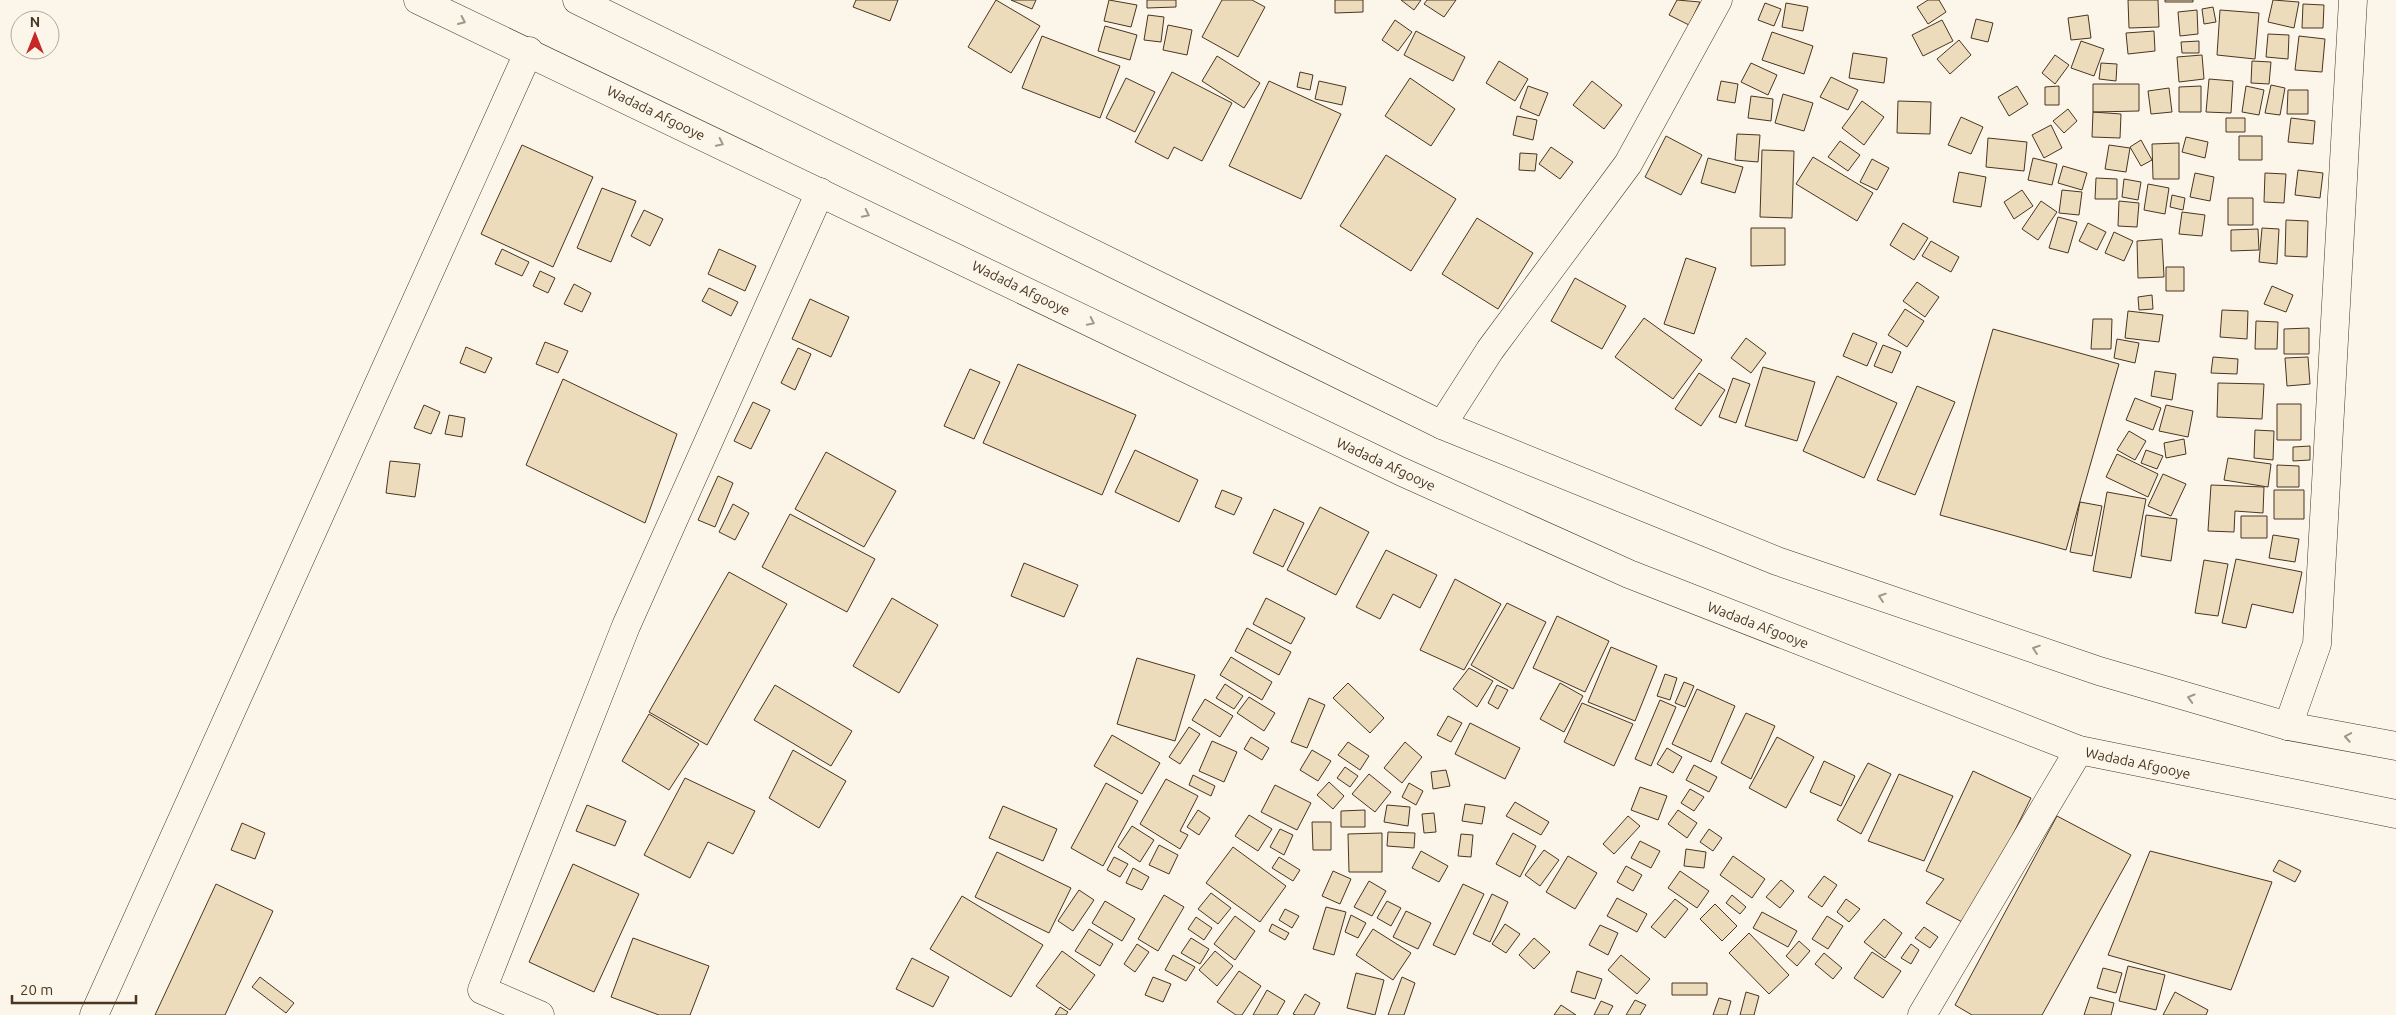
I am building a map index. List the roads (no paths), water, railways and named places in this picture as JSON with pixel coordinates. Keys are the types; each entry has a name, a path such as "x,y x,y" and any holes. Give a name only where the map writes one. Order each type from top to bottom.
{"main road":[{"name":"Wadada Afgooye","path":"418,0 529,51 1400,472 1620,570 2080,750 2396,814"},
{"path":"577,0 1442,425 1777,561 2100,671 2288,726 2396,746"},
{"path":"1442,425 1490,350 1628,164 1718,0"},
{"path":"2288,726 2317,644 2353,0"},
{"path":"94,1015 529,51"},
{"path":"540,1015 482,990 626,626 820,192"},
{"path":"1922,1015 2080,750"}]}
